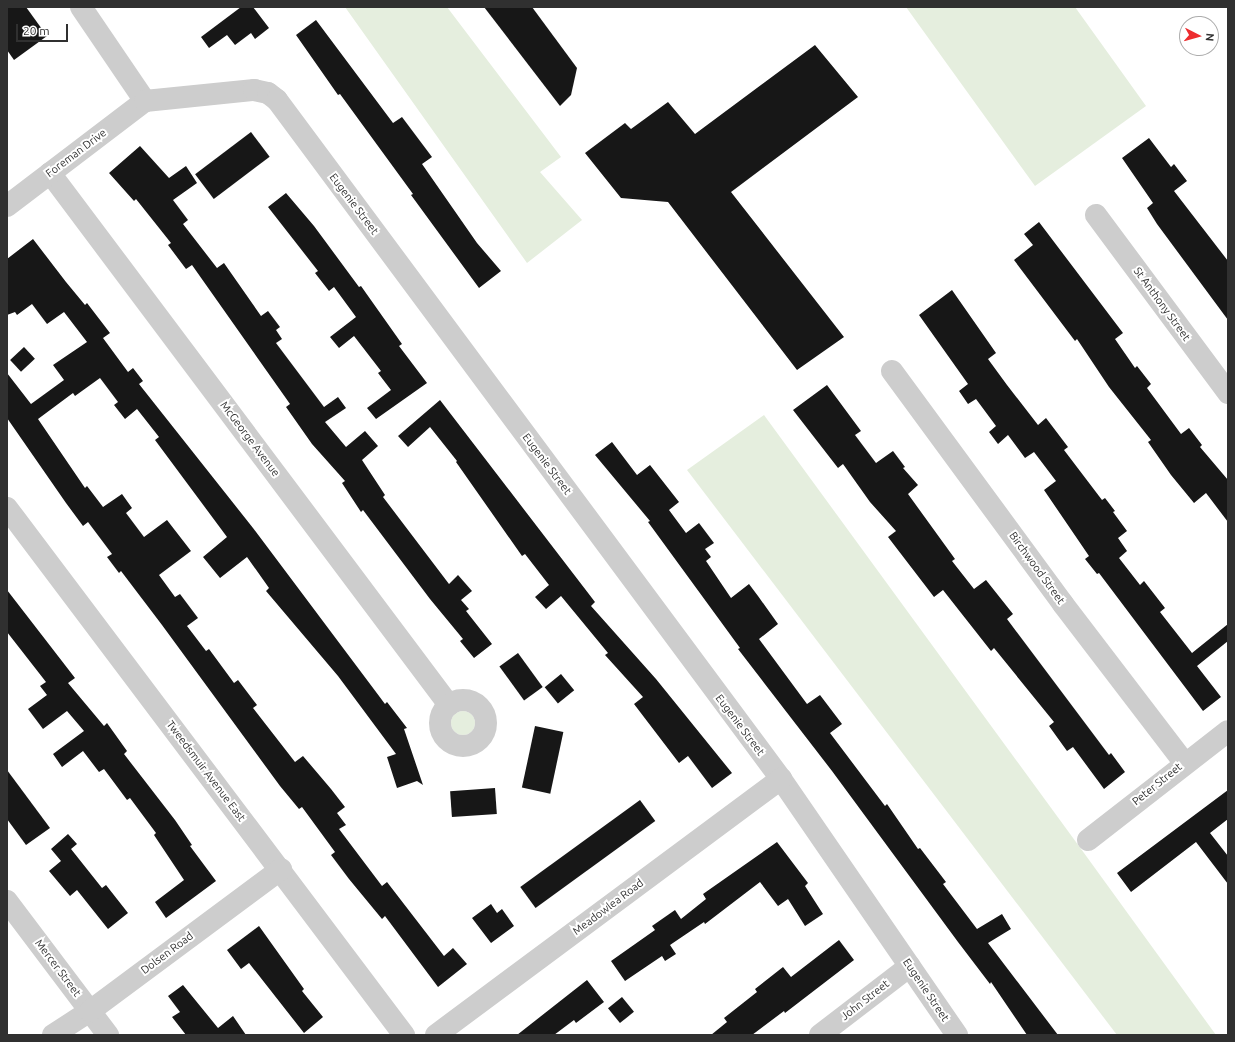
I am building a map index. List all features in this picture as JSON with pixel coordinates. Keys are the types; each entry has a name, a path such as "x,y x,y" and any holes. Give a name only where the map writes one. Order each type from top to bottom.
{"street":[{"path":"81,7 145,101"},
{"name":"Eugenie Street","path":"145,101 254,90 268,93 277,100 781,779 957,1035"},
{"name":"Foreman Drive","path":"7,206 145,101"},
{"name":"McGeorge Avenue","path":"50,173 449,705"},
{"name":"St Anthony Street","path":"1096,215 1228,393"},
{"name":"Birchwood Street","path":"892,371 1063,604 1184,762"},
{"name":"Tweedsmuir Avenue East","path":"7,508 281,869 404,1035"},
{"name":"Peter Street","path":"1088,840 1184,762 1228,730"},
{"name":"Meadowlea Road","path":"436,1035 781,779"},
{"name":"Dolsen Road","path":"53,1035 90,1011 281,869"},
{"name":"Mercer Street","path":"7,900 108,1035"},
{"name":"John Street","path":"820,1035 910,966"}],"green space":[{"path":"345,7 447,7 561,157 540,172 582,220 527,263"},
{"path":"906,7 1075,7 1146,106 1035,186"},
{"path":"764,415 1216,1035 1117,1035 687,470"},
{"path":"463,711 472,714 475,723 472,732 463,735 454,732 451,723 454,714"}],"building":[{"path":"7,7 26,7 47,36 14,60 7,50"},
{"path":"241,7 253,7 269,28 255,39 251,33 235,45 227,35 209,48 201,37"},
{"path":"484,7 532,7 577,68 571,95 560,106"},
{"path":"316,20 393,123 402,117 432,157 422,164 477,243 501,271 479,288 411,195 413,194 340,94 338,95 296,35"},
{"path":"815,45 858,97 731,192 844,337 797,370 668,202 621,198 585,153 625,123 631,129 668,102 695,134"},
{"path":"251,132 270,157 214,199 195,174"},
{"path":"1149,138 1171,167 1174,164 1187,181 1174,191 1228,261 1228,320 1157,224 1147,208 1153,203 1122,158"},
{"path":"140,146 169,178 186,166 197,183 173,200 188,220 183,224 217,268 224,263 261,316 268,311 280,327 276,330 282,339 276,343 324,407 338,397 346,408 325,422 346,447 365,431 378,446 362,460 385,495 383,497 449,584 458,575 472,591 461,600 469,609 466,611 492,644 474,658 460,641 463,639 430,599 363,510 361,512 342,483 345,481 312,444 286,407 290,404 192,265 186,269 168,245 171,243 136,199 134,201 109,173"},
{"path":"286,193 314,226 359,287 361,286 402,344 399,346 427,383 376,419 367,408 391,390 378,373 381,371 354,336 339,348 330,337 356,317 334,287 329,291 315,273 318,271 268,207"},
{"path":"1039,222 1123,333 1115,339 1135,368 1137,366 1151,384 1147,388 1181,434 1189,428 1202,445 1200,447 1228,480 1228,522 1206,493 1194,503 1171,475 1148,442 1151,440 1109,387 1077,339 1075,341 1014,260 1033,245 1024,234"},
{"path":"33,239 66,282 85,305 87,303 110,333 103,338 128,372 133,368 143,381 139,384 253,528 385,704 387,702 407,728 404,729 423,785 417,781 397,788 387,757 396,754 338,676 266,591 269,588 247,557 220,578 203,557 227,537 155,440 159,437 137,409 125,419 114,405 118,402 100,378 75,396 73,393 38,419 85,488 87,486 103,507 122,494 132,508 126,513 144,537 167,520 191,551 159,575 175,597 180,594 198,618 187,626 206,651 209,649 234,683 238,680 257,705 253,708 295,762 303,756 345,807 337,813 346,825 339,829 382,886 387,882 444,956 453,948 467,964 438,987 385,916 382,919 349,879 331,855 335,852 302,807 299,809 280,786 162,625 121,571 119,573 107,557 112,554 88,522 83,526 7,418 7,373 31,404 64,380 53,365 87,342 64,312 47,324 32,304 17,315 15,312 7,315 7,259"},
{"path":"952,290 996,353 988,359 1007,385 1038,425 1046,418 1068,447 1064,450 1102,500 1105,498 1115,511 1113,512 1127,531 1118,538 1127,551 1119,558 1140,585 1144,581 1165,608 1160,612 1192,653 1228,624 1228,641 1197,666 1221,697 1203,711 1099,573 1097,574 1085,559 1089,556 1044,490 1056,481 1034,452 1025,458 1008,435 998,444 989,432 996,426 976,399 968,404 959,391 968,384 919,315"},
{"path":"24,347 35,359 21,372 10,360"},
{"path":"827,385 861,431 855,435 876,463 893,451 905,467 903,468 918,485 908,494 955,559 952,561 974,589 986,580 1013,614 1007,619 1109,755 1111,753 1125,772 1104,789 1073,747 1067,751 1049,726 1054,722 994,648 991,651 943,590 934,597 888,537 896,531 870,502 843,464 838,468 793,410"},
{"path":"440,400 595,602 591,606 656,679 732,773 712,788 688,756 679,763 634,704 643,697 605,655 608,653 561,596 546,609 535,597 549,585 525,554 522,556 456,462 457,461 430,427 408,447 398,436"},
{"path":"612,442 637,475 650,465 679,502 669,510 686,533 699,523 714,543 705,549 711,557 706,561 731,598 749,584 758,596 778,624 759,639 807,704 820,695 842,724 830,733 885,806 887,804 918,849 920,848 946,882 943,884 977,929 1002,914 1011,929 988,943 1058,1035 1027,1035 991,982 990,984 832,771 738,649 740,648 648,522 650,521 595,455"},
{"path":"7,590 75,678 68,683 104,726 107,723 127,751 124,754 175,820 192,845 190,846 216,881 166,918 155,902 184,880 154,835 156,833 130,798 127,800 104,769 99,772 83,751 62,767 53,754 84,731 67,711 43,729 28,709 47,695 40,686 46,682 7,632"},
{"path":"518,653 543,687 524,700 499,667"},
{"path":"561,674 574,690 558,704 545,687"},
{"path":"535,726 563,732 550,794 522,788"},
{"path":"7,770 50,828 26,845 7,819"},
{"path":"495,788 497,814 452,817 450,791"},
{"path":"1228,790 1228,819 1210,833 1228,856 1228,884 1196,842 1131,892 1117,873"},
{"path":"640,800 655,821 536,908 520,887"},
{"path":"68,834 77,844 71,849 102,888 106,885 128,913 108,929 77,890 70,896 49,871 61,861 51,849"},
{"path":"777,842 808,883 805,886 823,914 805,926 788,899 778,906 760,882 705,924 704,922 670,945 676,954 665,961 662,956 625,981 611,961 655,930 652,926 675,910 681,919 706,899 703,894"},
{"path":"491,904 497,913 502,909 514,926 491,943 472,918"},
{"path":"259,926 304,989 302,991 323,1017 304,1033 249,963 241,969 227,950"},
{"path":"839,940 854,960 785,1013 784,1011 752,1035 711,1035 727,1022 724,1018 757,992 755,989 783,967 791,977"},
{"path":"587,980 604,1002 576,1023 574,1020 554,1035 517,1035"},
{"path":"183,985 218,1028 233,1016 246,1035 186,1035 172,1017 180,1012 168,996"},
{"path":"622,997 634,1012 620,1023 608,1008"}]}
